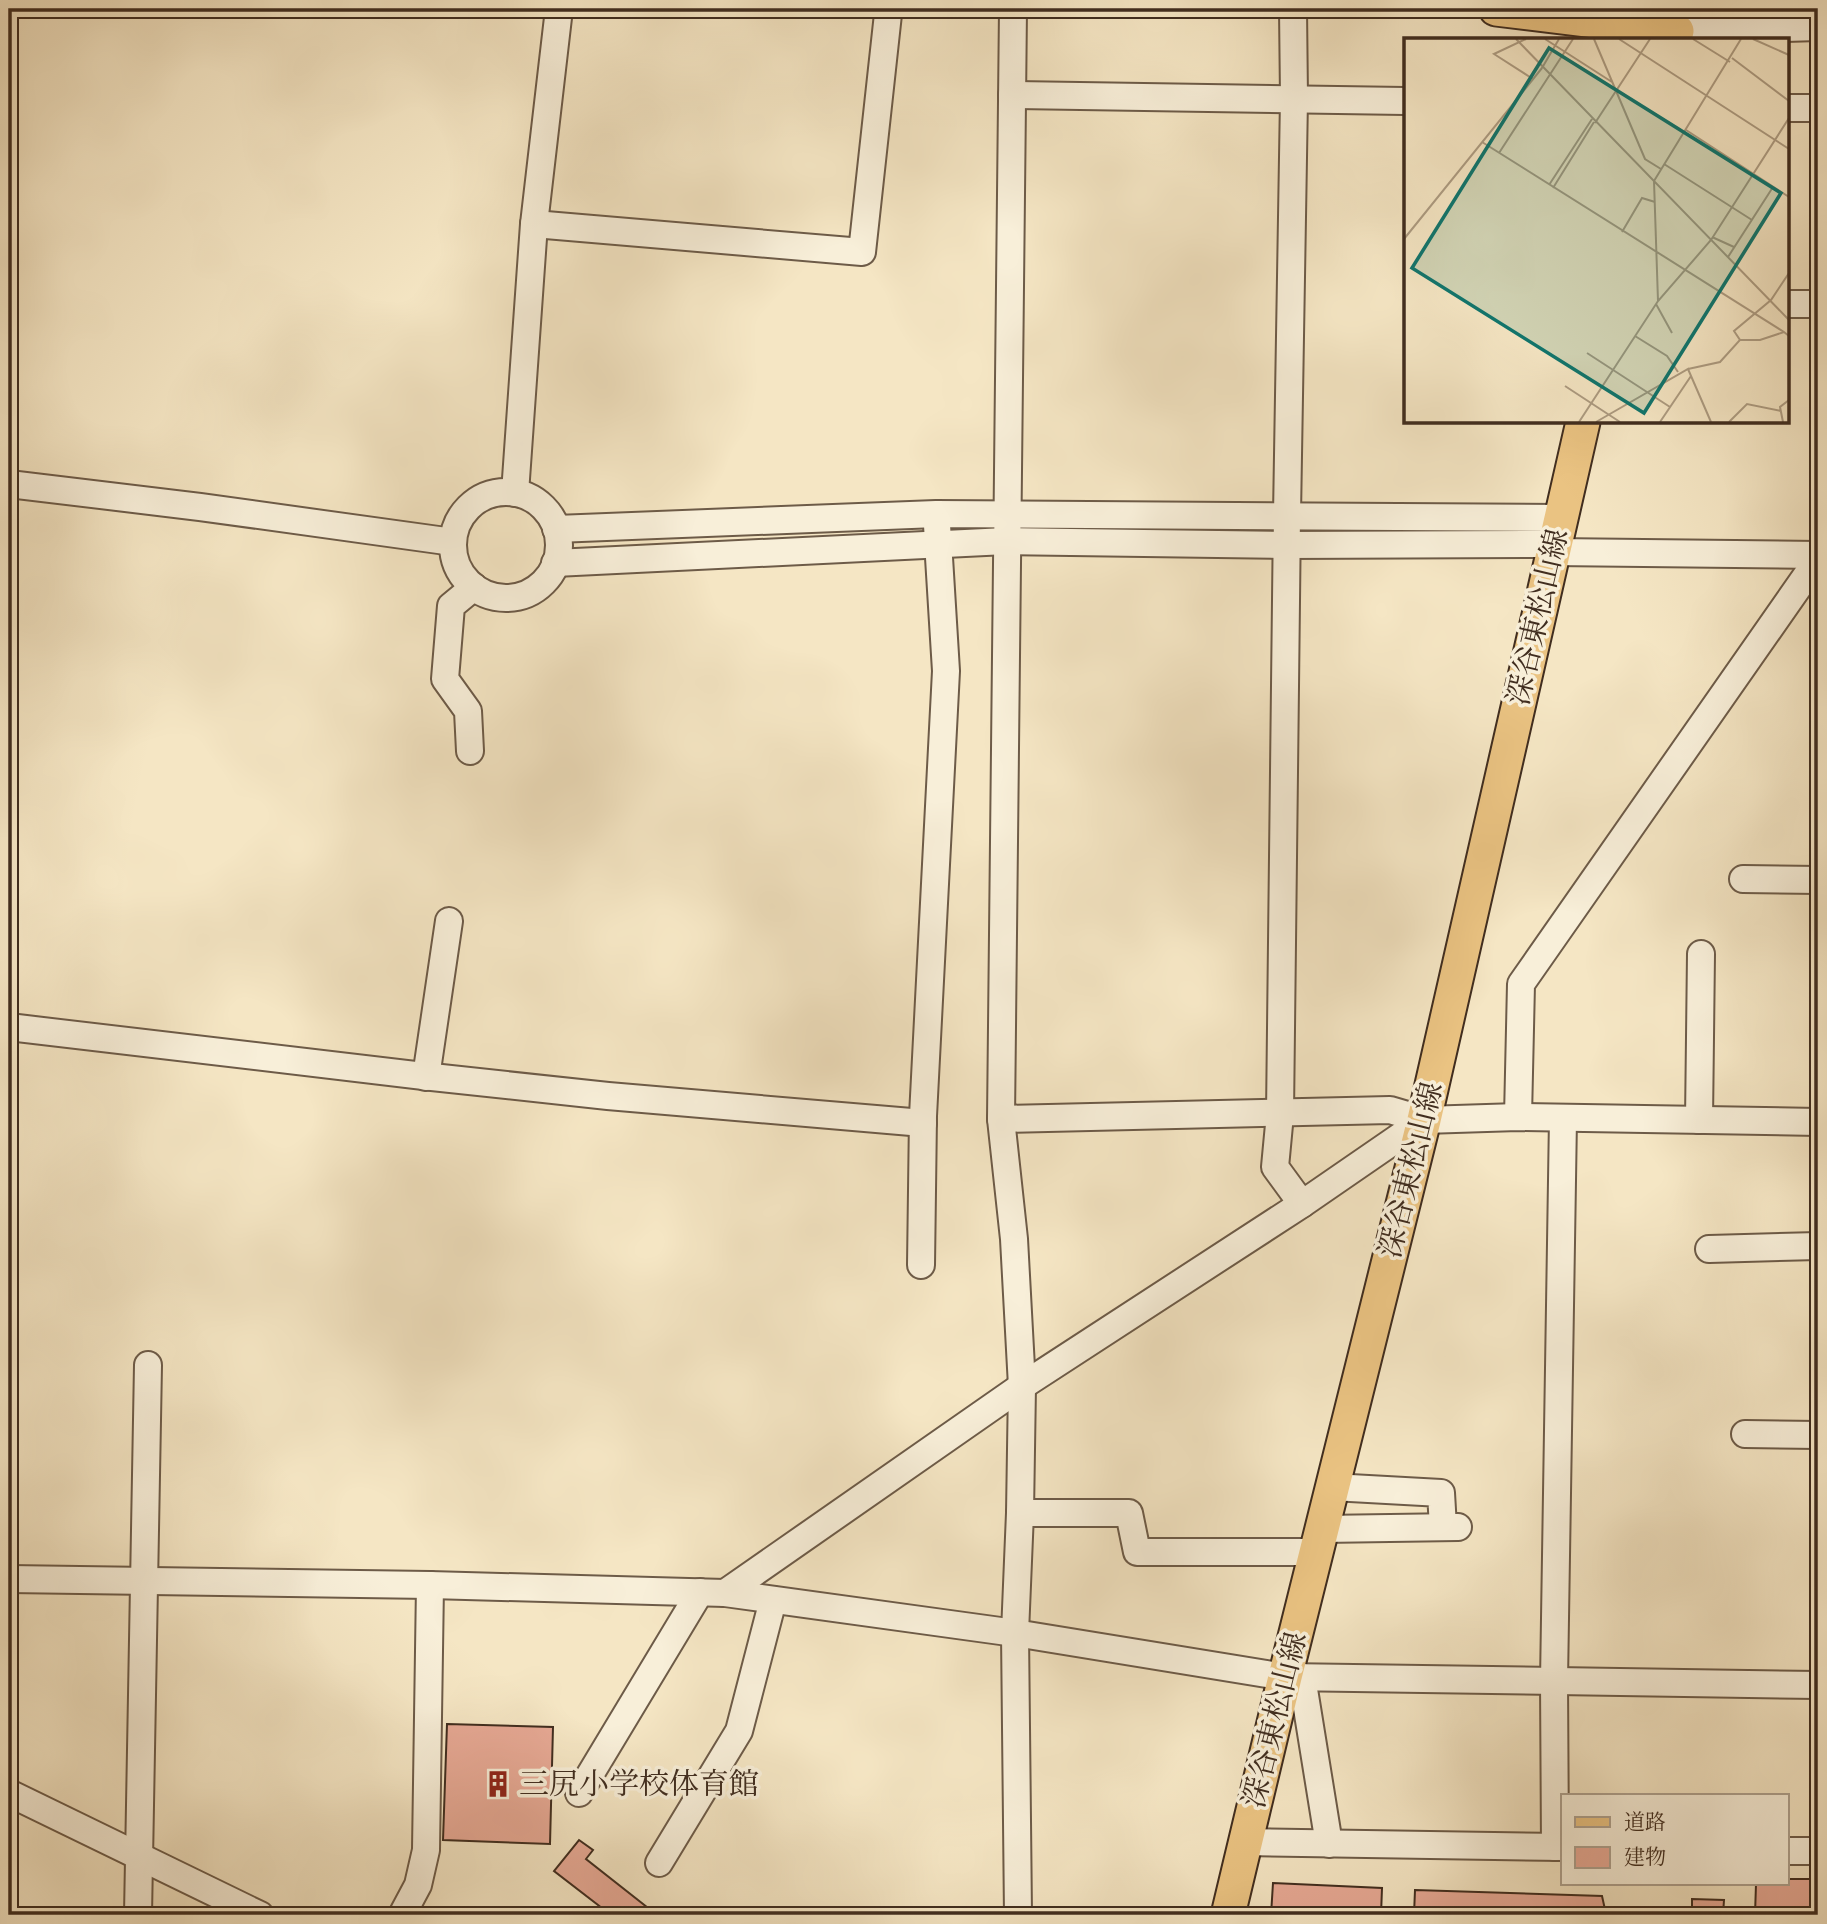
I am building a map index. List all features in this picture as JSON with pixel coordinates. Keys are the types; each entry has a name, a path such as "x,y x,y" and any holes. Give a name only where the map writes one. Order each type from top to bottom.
{"main road":[{"path":"1496,9 1579,14 1678,27"},
{"name":"深谷東松山線","path":"1228,1915 1246,1842 1294,1677 1319,1541 1424,1120 1583,424"}],"street":[{"path":"515,493 534,224 559,9"},
{"path":"1013,9 1001,1119 1014,1239 1022,1385 1015,1633 1018,1915"},
{"path":"1293,9 1280,1114 1275,1167 1302,1204"},
{"path":"534,224 862,252 888,14"},
{"path":"1678,27 1818,27"},
{"path":"1012,95 1404,101"},
{"path":"1788,108 1818,108"},
{"path":"1788,304 1818,304"},
{"path":"9,484 453,542"},
{"path":"497,492 515,493 541,505 550,516 559,546 555,563 548,577 536,589 521,596 505,598 488,595 474,587 462,575 455,560 453,542 456,525 466,509 480,498 497,492"},
{"path":"921,1265 923,1123 946,671 936,514"},
{"path":"556,529 936,514 1287,516 1818,557"},
{"path":"555,563 1006,541 1286,545 1556,538"},
{"path":"1518,1117 1521,984 1818,557"},
{"path":"470,751 468,711 444,679 451,606 474,587"},
{"path":"1743,879 1818,880"},
{"path":"426,1076 449,921"},
{"path":"1699,1120 1701,954"},
{"path":"9,1027 608,1096 923,1123"},
{"path":"1001,1119 1390,1110 1424,1120 1518,1117 1818,1122"},
{"path":"1246,1842 1559,1847 1554,1681 1563,1118"},
{"path":"579,1793 712,1593 1022,1385 1302,1204 1424,1120"},
{"path":"1709,1249 1818,1246"},
{"path":"138,1915 148,1365"},
{"path":"1745,1434 1818,1435"},
{"path":"1020,1513 1129,1513 1137,1552 1319,1541 1451,1527 1441,1493 1332,1487"},
{"path":"9,1579 712,1593 1015,1633 1294,1677 1818,1685"},
{"path":"402,1915 418,1885 426,1850 430,1586"},
{"path":"659,1863 739,1731 773,1600"},
{"path":"1294,1677 1329,1844"},
{"path":"9,1793 260,1915"},
{"path":"1788,1851 1818,1851"}],"building":[{"name":"三尻小学校体育館","path":"447,1724 553,1727 550,1844 443,1840"},
{"path":"579,1840 593,1850 586,1859 657,1915 611,1915 554,1871"},
{"path":"1788,1879 1812,1879 1811,1915 1755,1915 1756,1885 1788,1885"},
{"path":"1273,1883 1382,1888 1381,1915 1271,1915"},
{"path":"1415,1890 1602,1896 1606,1914 1651,1915 1414,1915"},
{"path":"1692,1899 1724,1900 1723,1915 1692,1915"}],"place":[{"name":"三尻小学校体育館","path":"498,1784"}]}
